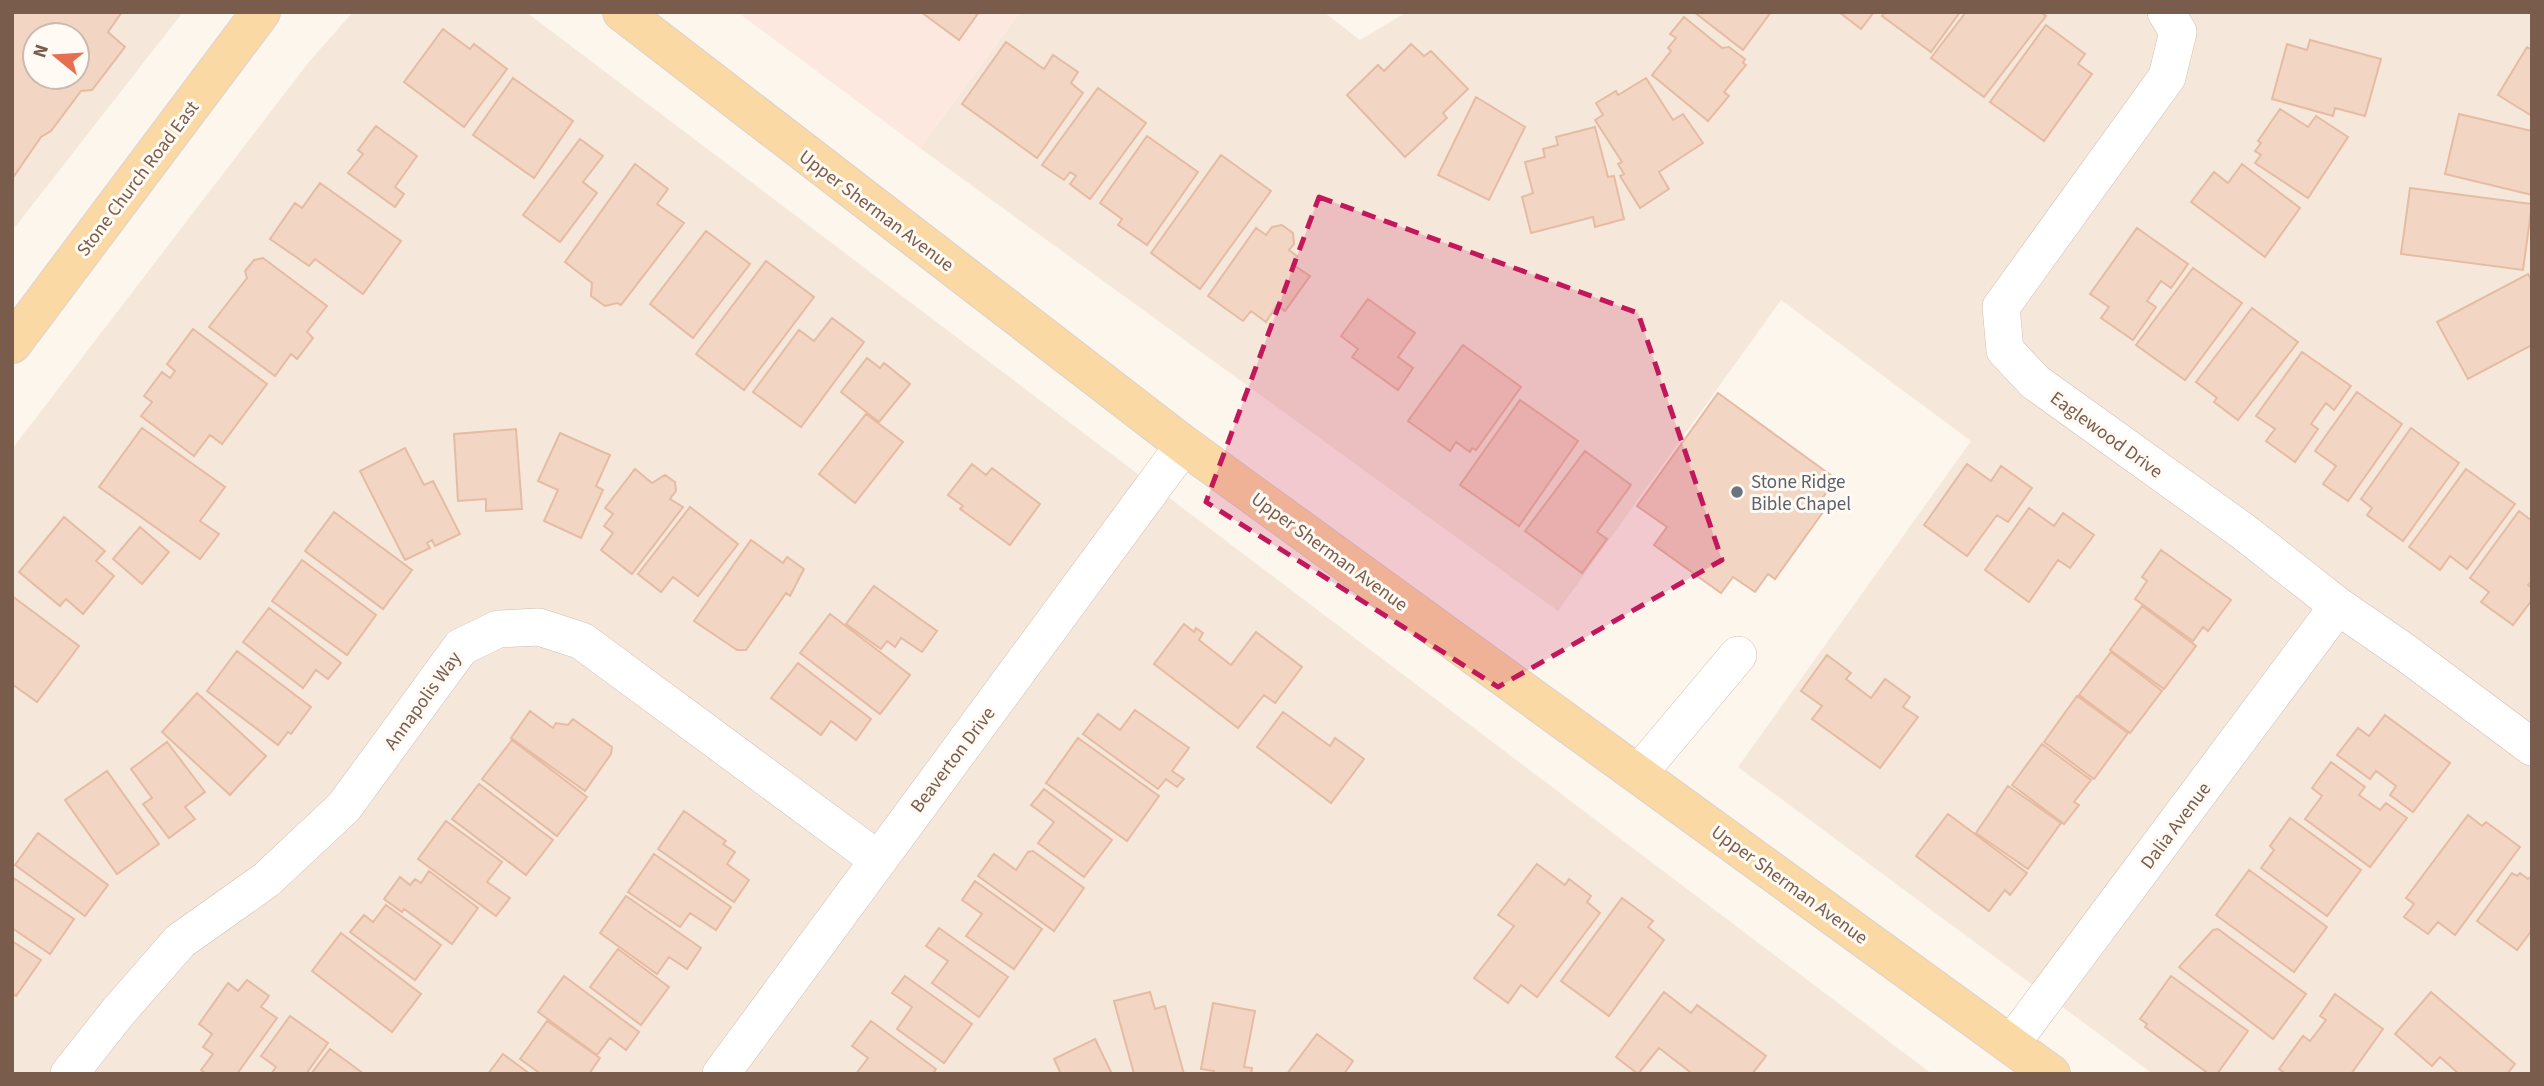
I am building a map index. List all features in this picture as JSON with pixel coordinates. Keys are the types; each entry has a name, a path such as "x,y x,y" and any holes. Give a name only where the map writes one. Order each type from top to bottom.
{"main road":[{"name":"Stone Church Road East","path":"12,344 261,12"},
{"name":"Upper Sherman Avenue","path":"622,12 1184,445 2051,1074"}],"street":[{"name":"Eaglewood Drive","path":"2166,12 2178,32 2167,77 2001,307 2005,350 2035,382 2244,532 2338,606 2532,747"},
{"name":"Beaverton Drive","path":"721,1074 1184,445"},
{"name":"Dalia Avenue","path":"2011,1044 2338,606"},
{"name":"Annapolis Way","path":"69,1074 118,1012 180,941 266,880 344,807 461,646 498,629 539,628 582,641 877,859"},
{"path":"1638,774 1738,655"}],"highlighted area":[{"path":"1319,197 1638,313 1722,560 1498,687 1206,502"}],"shaded area":[{"path":"12,12 183,12 12,231"},
{"path":"353,12 526,12 1932,1074 12,1074 12,449 308,63"},
{"path":"737,12 1020,12 920,148"},
{"path":"1020,12 1324,12 1360,40 1407,12 2532,12 2532,1074 2153,1074 1738,767 1971,441 1781,300 1558,611 920,148"}],"building":[{"path":"12,12 122,12 108,32 125,47 91,90 91,21 21,21 21,91 81,91 51,131 41,137 12,179"},
{"path":"921,12 979,12 959,40"},
{"path":"1694,12 1771,12 1743,50"},
{"path":"1839,12 1874,12 1861,29"},
{"path":"1885,12 1960,12 1931,52 1882,16"},
{"path":"1966,12 2041,12 2046,16 1984,97 1931,58"},
{"path":"1684,17 1722,48 1729,47 1745,59 1743,63 1746,65 1724,92 1729,96 1708,121 1652,75 1671,51 1668,48 1676,38 1670,34"},
{"path":"2046,25 2085,54 2078,64 2092,74 2044,141 1990,102"},
{"path":"443,29 470,49 474,44 507,69 464,127 404,82"},
{"path":"2310,40 2381,59 2365,116 2335,108 2333,116 2272,99 2287,44 2307,50"},
{"path":"1006,42 1044,69 1053,55 1078,72 1071,83 1083,93 1037,158 962,104"},
{"path":"1411,44 1424,56 1431,51 1468,89 1443,113 1447,118 1405,157 1347,95 1378,65 1384,71"},
{"path":"2527,47 2532,50 2532,116 2498,95"},
{"path":"513,78 573,121 534,178 473,135"},
{"path":"1646,78 1673,120 1683,114 1703,143 1659,172 1669,189 1640,208 1620,176 1624,174 1618,164 1622,162 1595,120 1603,115 1596,103 1616,91 1618,95"},
{"path":"1098,88 1146,123 1090,199 1070,184 1076,176 1070,172 1064,180 1042,165"},
{"path":"1476,97 1525,127 1489,200 1438,175"},
{"path":"2280,109 2308,127 2316,116 2348,137 2308,198 2255,163 2261,155 2255,151 2261,143 2258,141"},
{"path":"2459,114 2532,131 2532,195 2445,174"},
{"path":"376,126 417,156 395,187 404,194 395,207 348,173 363,154 358,150"},
{"path":"1595,127 1608,177 1614,176 1624,219 1595,227 1593,217 1531,233 1522,197 1533,193 1525,162 1545,157 1543,149 1558,145 1556,137"},
{"path":"1147,136 1198,172 1147,245 1118,225 1122,219 1100,203"},
{"path":"580,139 603,156 583,182 597,193 560,242 523,215"},
{"path":"1221,155 1271,191 1200,289 1151,253"},
{"path":"635,164 668,189 657,204 684,223 621,305 617,303 605,306 591,296 592,283 565,262"},
{"path":"2242,164 2300,208 2265,257 2191,202 2214,172 2228,183"},
{"path":"320,183 401,241 363,294 315,259 309,266 270,239 295,203 302,208"},
{"path":"2410,188 2532,204 2523,270 2401,254"},
{"path":"1282,225 1293,233 1294,244 1289,250 1297,256 1292,264 1310,276 1285,311 1277,305 1266,322 1251,311 1243,321 1208,296 1256,228 1266,235 1272,227"},
{"path":"2137,228 2188,264 2171,288 2161,281 2147,301 2156,307 2133,340 2101,318 2109,307 2090,294"},
{"path":"706,231 750,264 693,338 650,304"},
{"path":"263,258 327,306 307,332 313,338 297,359 291,354 275,376 209,327 247,278 245,271 254,260"},
{"path":"766,261 814,297 744,390 696,354"},
{"path":"2193,268 2242,303 2185,380 2136,345"},
{"path":"2528,274 2532,281 2532,345 2468,379 2437,322"},
{"path":"1368,299 1415,333 1398,357 1413,368 1398,390 1352,357 1358,349 1341,336"},
{"path":"2252,308 2298,342 2238,420 2214,402 2217,398 2196,382"},
{"path":"832,318 864,342 801,427 753,392 799,330 814,341"},
{"path":"193,329 267,384 222,444 210,435 194,456 141,416 152,402 144,396 162,372 170,378 175,371 167,364"},
{"path":"1463,345 1521,387 1476,450 1472,448 1470,452 1456,442 1450,451 1408,421"},
{"path":"2302,352 2351,386 2334,410 2326,403 2311,424 2318,429 2295,462 2266,441 2275,429 2256,416"},
{"path":"867,358 880,368 884,363 910,384 879,422 841,392"},
{"path":"2357,392 2402,424 2348,501 2323,484 2336,466 2315,451"},
{"name":"Stone Ridge Bible Chapel","path":"1718,393 1836,479 1816,507 1823,512 1775,579 1768,574 1755,592 1733,577 1721,593 1654,545 1667,527 1637,506"},
{"path":"1520,400 1578,441 1519,526 1460,485"},
{"path":"866,414 903,442 855,503 819,474"},
{"path":"142,428 225,487 200,521 219,534 200,559 99,487"},
{"path":"2411,428 2459,463 2403,541 2367,515 2372,508 2361,499"},
{"path":"516,429 522,509 486,511 486,499 458,501 454,434"},
{"path":"560,433 610,455 596,486 603,490 581,538 544,521 558,490 538,481"},
{"path":"405,448 424,485 433,481 460,534 435,546 432,540 427,543 430,548 405,560 360,471"},
{"path":"1585,451 1631,485 1597,532 1607,539 1582,573 1525,531"},
{"path":"972,464 986,475 992,468 1040,504 1010,545 960,509 963,506 948,495"},
{"path":"1967,464 1991,481 2001,466 2032,488 2008,522 1997,515 1967,556 1924,525"},
{"path":"635,469 652,483 665,475 675,482 676,491 670,499 683,507 632,574 601,550 613,533 604,526 613,514 605,508"},
{"path":"2466,469 2515,504 2467,569 2450,556 2440,570 2409,547"},
{"path":"690,507 738,544 698,596 673,577 661,592 638,574"},
{"path":"2029,508 2054,526 2063,513 2094,535 2070,568 2058,560 2029,602 1985,570"},
{"path":"2519,511 2532,521 2532,581 2528,585 2532,588 2532,600 2513,625 2481,602 2489,592 2470,578"},
{"path":"334,512 412,570 383,609 305,551"},
{"path":"64,517 105,551 96,561 114,576 83,614 66,599 60,606 19,572"},
{"path":"140,527 169,552 142,584 113,559"},
{"path":"751,540 783,563 787,557 804,569 790,596 786,593 746,650 737,650 694,621"},
{"path":"2161,550 2231,600 2208,631 2203,627 2193,641 2135,599 2147,581 2142,577"},
{"path":"302,560 376,615 347,655 272,601"},
{"path":"874,586 937,631 922,652 901,638 895,647 887,641 881,649 846,624"},
{"path":"12,596 79,646 37,702 12,684"},
{"path":"2142,606 2196,646 2164,689 2110,650"},
{"path":"269,608 341,663 328,679 316,670 303,688 243,642"},
{"path":"830,614 910,675 880,714 800,653"},
{"path":"1184,624 1194,632 1196,628 1203,633 1199,640 1231,665 1256,632 1302,667 1275,703 1264,695 1238,728 1154,664"},
{"path":"237,651 311,707 291,734 288,732 278,745 207,691"},
{"path":"2111,652 2162,691 2130,733 2079,695"},
{"path":"1827,655 1851,673 1846,679 1871,698 1885,679 1910,697 1903,707 1918,717 1880,768 1812,719 1822,706 1801,691"},
{"path":"798,663 871,719 856,740 831,721 821,735 771,698"},
{"path":"197,693 266,756 230,795 162,732"},
{"path":"2077,696 2128,733 2094,779 2044,742"},
{"path":"1135,710 1189,748 1172,771 1184,779 1177,787 1166,779 1158,789 1083,734 1098,714 1120,730"},
{"path":"530,711 553,728 556,723 568,725 573,719 612,747 611,754 585,791 511,738"},
{"path":"1283,712 1330,746 1335,738 1364,759 1331,803 1257,747"},
{"path":"2385,715 2450,763 2413,812 2390,795 2396,786 2376,771 2370,779 2337,755 2358,728 2369,736"},
{"path":"1078,738 1159,796 1127,841 1046,783"},
{"path":"512,740 587,797 557,836 482,779"},
{"path":"167,742 205,792 185,807 195,819 169,838 143,804 152,798 131,769"},
{"path":"2042,744 2091,780 2074,802 2079,805 2064,824 2012,785"},
{"path":"2331,762 2365,787 2359,795 2380,810 2386,803 2407,818 2370,867 2305,819 2322,796 2312,788"},
{"path":"107,771 159,844 117,874 65,800"},
{"path":"479,784 553,840 526,875 452,819"},
{"path":"2008,786 2061,823 2028,869 1976,833"},
{"path":"1044,789 1112,840 1084,877 1038,843 1054,822 1031,805"},
{"path":"684,811 726,841 723,844 735,852 727,864 749,880 734,902 658,849"},
{"path":"1948,814 2027,873 2010,895 2005,890 1989,911 1916,856"},
{"path":"2468,815 2482,826 2486,822 2520,847 2455,935 2438,922 2428,934 2404,917 2414,904 2406,898"},
{"path":"2290,818 2361,870 2327,916 2261,868 2274,850 2270,846"},
{"path":"446,821 502,862 487,882 510,898 496,916 418,859"},
{"path":"38,833 108,885 85,916 15,865"},
{"path":"1033,851 1084,888 1054,931 978,876 994,854 1016,870 1028,852"},
{"path":"654,854 731,907 716,930 690,913 680,927 628,892"},
{"path":"1537,864 1565,885 1569,879 1591,896 1587,902 1600,913 1537,997 1521,985 1508,1003 1474,978 1514,926 1498,915"},
{"path":"2249,870 2327,927 2294,972 2216,915"},
{"path":"429,871 478,908 452,944 404,909 402,912 384,899 400,877 410,885 415,879 421,883"},
{"path":"2512,873 2517,876 2520,873 2528,879 2532,876 2532,930 2517,950 2477,921"},
{"path":"12,877 74,919 50,954 12,928"},
{"path":"975,881 1042,929 1014,969 966,936 982,914 962,900"},
{"path":"626,896 701,948 687,969 669,957 657,974 600,933"},
{"path":"1622,898 1653,921 1648,927 1664,940 1609,1016 1561,981"},
{"path":"386,905 441,945 415,980 350,932 364,915 373,922"},
{"path":"939,928 1008,977 979,1017 932,983 948,961 926,946"},
{"path":"2218,929 2306,994 2273,1039 2179,967 2213,930"},
{"path":"341,933 421,994 392,1032 312,971"},
{"path":"12,941 41,960 16,996 12,993"},
{"path":"618,949 669,987 641,1025 590,987"},
{"path":"564,976 639,1032 626,1050 610,1038 597,1055 538,1012"},
{"path":"905,976 972,1024 944,1063 897,1029 912,1007 892,993"},
{"path":"2171,976 2248,1031 2217,1074 2209,1074 2145,1027 2147,1024 2140,1019"},
{"path":"247,980 269,996 261,1007 277,1018 237,1074 206,1074 201,1070 213,1054 203,1047 212,1034 199,1024 228,983 238,991"},
{"path":"1150,992 1155,1009 1165,1006 1184,1074 1134,1074 1114,1001"},
{"path":"1664,992 1691,1013 1697,1005 1766,1056 1752,1074 1688,1074 1690,1072 1659,1048 1638,1074 1616,1057"},
{"path":"2431,992 2515,1064 2507,1074 2459,1074 2440,1057 2432,1066 2395,1034"},
{"path":"2335,994 2383,1029 2351,1074 2286,1074 2279,1069 2303,1036 2310,1041 2326,1020 2320,1016"},
{"path":"1213,1003 1255,1011 1244,1067 1252,1068 1251,1074 1213,1074 1214,1071 1201,1069"},
{"path":"290,1016 328,1043 306,1074 271,1074 276,1067 261,1056"},
{"path":"547,1021 600,1058 589,1074 541,1074 520,1059"},
{"path":"871,1021 936,1069 933,1074 856,1074 868,1058 852,1046"},
{"path":"1317,1034 1353,1061 1344,1074 1287,1074"},
{"path":"1095,1039 1112,1074 1061,1074 1054,1059"},
{"path":"330,1049 364,1074 311,1074"},
{"path":"503,1054 530,1074 488,1074"}],"place":[{"name":"Stone Ridge Bible Chapel","path":"1737,492"}]}
